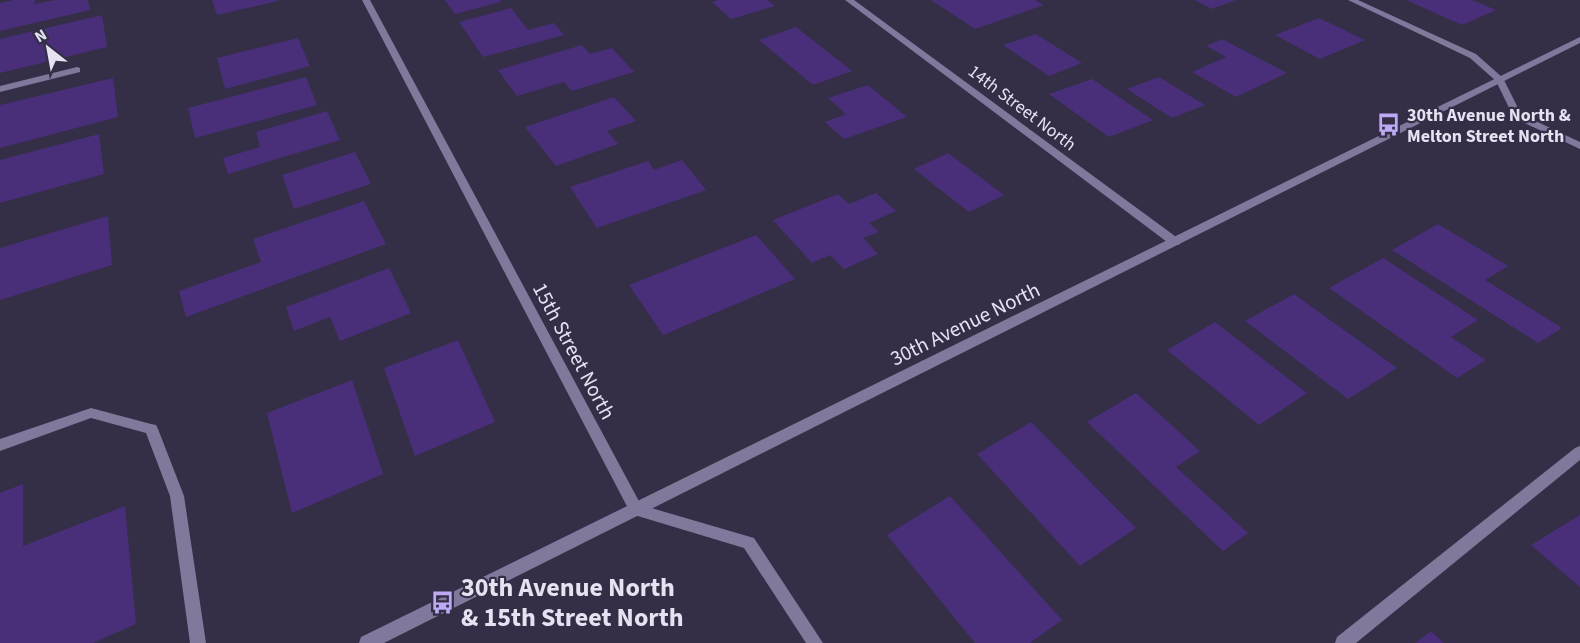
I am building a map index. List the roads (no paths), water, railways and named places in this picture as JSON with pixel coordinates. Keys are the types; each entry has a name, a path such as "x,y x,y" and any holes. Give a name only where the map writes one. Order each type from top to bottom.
{"street":[{"name":"15th Street North","path":"366,0 636,510"},
{"name":"14th Street North","path":"849,0 1175,242"},
{"path":"1352,0 1473,56 1500,80 1516,116 1580,146"},
{"name":"30th Avenue North","path":"367,643 1580,40"},
{"path":"0,89 77,70"},
{"path":"0,445 91,413 151,429 177,496 198,643"},
{"path":"1343,643 1580,452"},
{"path":"636,510 749,543 815,643"}],"place":[{"name":"30th Avenue North & Melton Street North","path":"1389,125"},
{"name":"30th Avenue North & 15th Street North","path":"443,602"}]}
